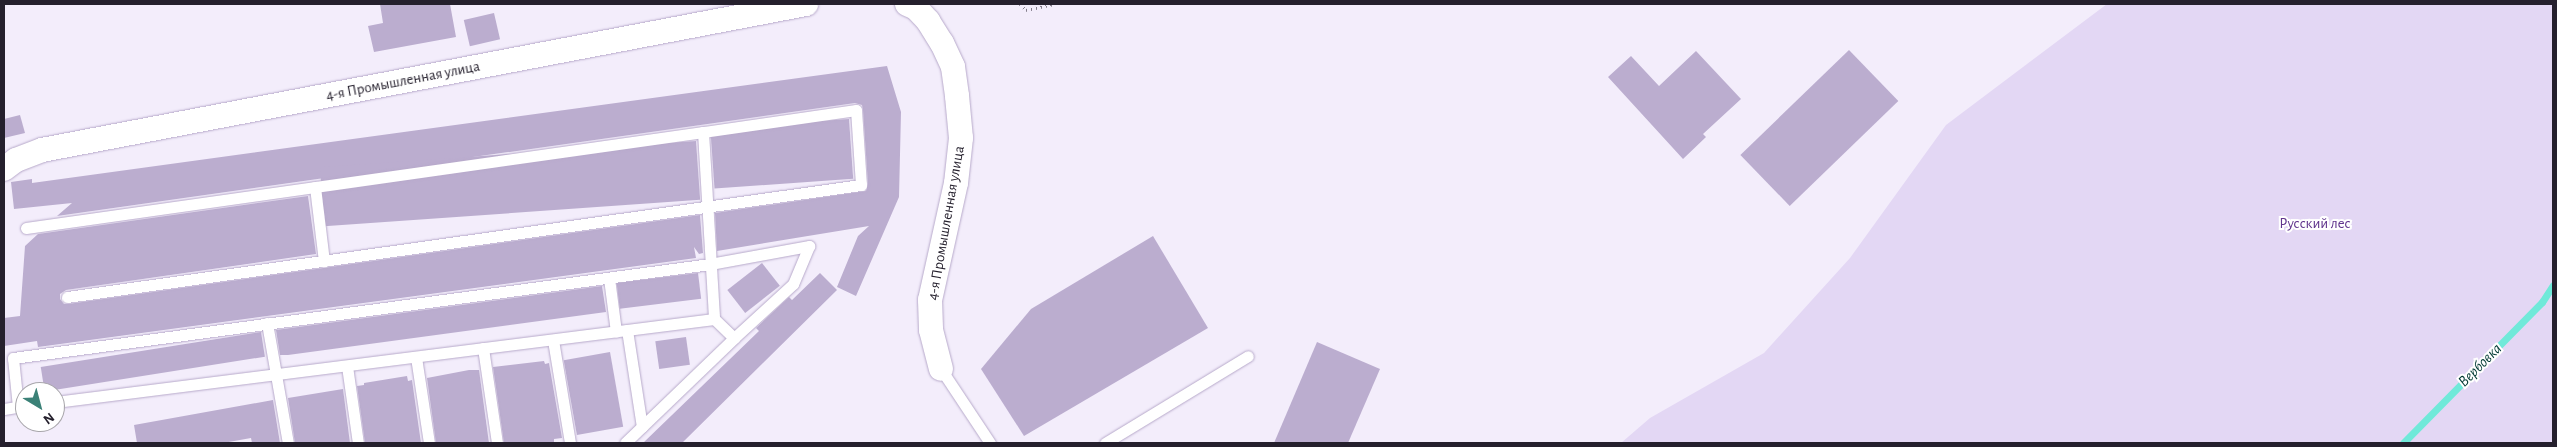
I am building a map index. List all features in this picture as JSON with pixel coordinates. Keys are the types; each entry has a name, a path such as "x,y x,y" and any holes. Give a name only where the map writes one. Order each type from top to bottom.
{"street":[{"name":"4-я Промышленная улица","path":"4,169 16,160 42,150 750,9 806,4"},
{"name":"4-я Промышленная улица","path":"917,5 942,43 953,67 961,138 956,183 930,300 931,330 941,369"}],"lane":[{"path":"26,228 856,110 860,185 67,297"},
{"path":"703,132 714,319 734,338"},
{"path":"315,187 324,261"},
{"path":"17,382 13,358 710,264 809,246 793,284 625,443"},
{"path":"609,278 642,427"},
{"path":"65,401 714,319"},
{"path":"267,323 288,443"},
{"path":"553,340 570,443"},
{"path":"483,348 497,443"},
{"path":"1105,443 1248,356"},
{"path":"416,357 429,443"},
{"path":"347,366 358,443"},
{"path":"941,369 990,443"}],"path":[{"path":"1020,4 1026,10 1054,4"}],"green space":[{"name":"Русский лес","path":"2107,4 2553,4 2553,443 1621,443 1650,418 1764,353 1850,258 1946,125"}],"building":[{"path":"380,4 450,4 456,37 374,52 368,26 383,23"},
{"path":"494,13 500,39 470,46 464,20"},
{"path":"1849,50 1898,101 1790,206 1740,155"},
{"path":"1696,51 1741,99 1703,134 1706,137 1683,159 1608,77 1631,56 1659,86"},
{"path":"887,66 901,112 899,197 856,296 837,287 858,236 869,226 717,251 715,213 866,191 868,184 863,110 862,105 855,103 57,216 72,203 14,209 11,182 32,179 32,183"},
{"path":"20,115 25,133 4,138 4,119"},
{"path":"849,119 853,179 715,189 710,129"},
{"path":"696,141 700,200 324,226 320,167"},
{"path":"308,196 316,254 66,290 60,294 60,299 64,304 68,304 700,215 703,253 699,254 694,247 696,258 38,347 37,341 4,346 4,318 20,316 25,246 38,234"},
{"path":"1153,236 1208,328 1024,436 981,369 1031,309"},
{"path":"762,263 780,286 745,313 727,290"},
{"path":"698,273 701,299 620,309 617,283"},
{"path":"820,273 837,290 682,443 643,443 759,331 756,328 789,297 792,300"},
{"path":"602,286 606,312 280,355 276,330"},
{"path":"261,332 265,357 65,388 65,382 43,382 41,367"},
{"path":"686,337 690,365 659,369 655,341"},
{"path":"1317,342 1380,369 1348,443 1274,443"},
{"path":"610,352 623,427 577,435 564,360"},
{"path":"544,361 545,364 549,363 562,438 554,439 554,443 504,443 493,367"},
{"path":"469,370 479,370 489,443 436,443 427,378"},
{"path":"407,376 408,381 412,380 421,443 365,443 357,386 364,385 364,383"},
{"path":"343,389 350,443 295,443 288,398"},
{"path":"273,400 280,443 252,443 251,438 223,443 137,443 134,425"}],"waterway":[{"name":"Вербовка","path":"2403,443 2542,302 2553,285"}]}
